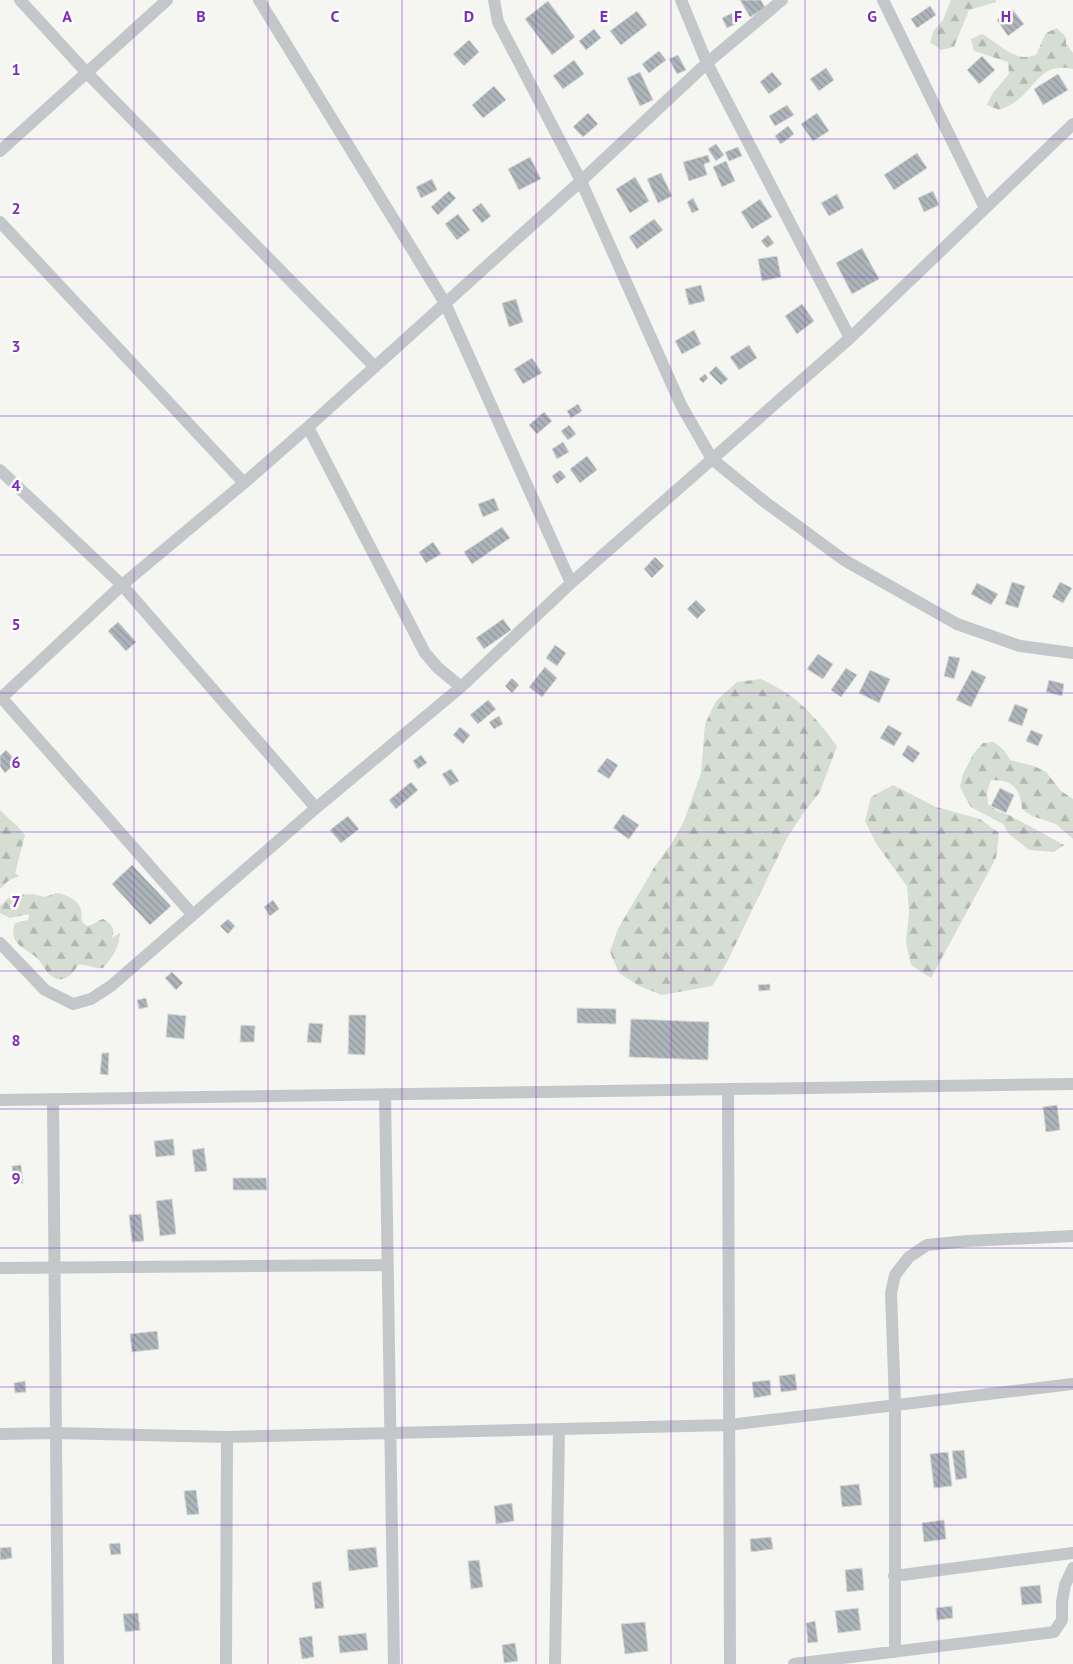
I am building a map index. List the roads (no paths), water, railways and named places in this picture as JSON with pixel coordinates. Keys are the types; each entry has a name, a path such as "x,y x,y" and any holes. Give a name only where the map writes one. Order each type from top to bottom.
{"street":[{"path":"20,0 87,73 375,367"},
{"path":"0,151 167,0"},
{"path":"259,0 445,303 571,583"},
{"path":"494,0 498,22 581,181 681,405 712,460 844,560 957,624 1020,646 1073,653"},
{"path":"681,0 707,63 850,338"},
{"path":"192,914 1,698 122,585 308,427 581,181 707,63 782,0"},
{"path":"883,0 985,208"},
{"path":"0,942 45,990 72,1004 91,999 110,986 316,808 461,687 571,583 850,338 1073,124"},
{"path":"0,222 244,483"},
{"path":"308,427 425,653 438,668 461,687"},
{"path":"0,470 122,585 316,808"},
{"path":"0,1100 1073,1084"},
{"path":"728,1089 730,1664"},
{"path":"385,1094 394,1664"},
{"path":"53,1099 58,1664"},
{"path":"895,1652 896,1404 891,1293 896,1275 909,1257 927,1245 967,1241 1073,1236"},
{"path":"0,1268 388,1264"},
{"path":"0,1434 56,1433 227,1437 729,1425 1073,1384"},
{"path":"555,1664 559,1430"},
{"path":"226,1664 227,1437"},
{"path":"894,1576 1073,1552"},
{"path":"794,1664 1054,1632 1068,1620 1062,1602 1065,1585 1073,1568"}]}
